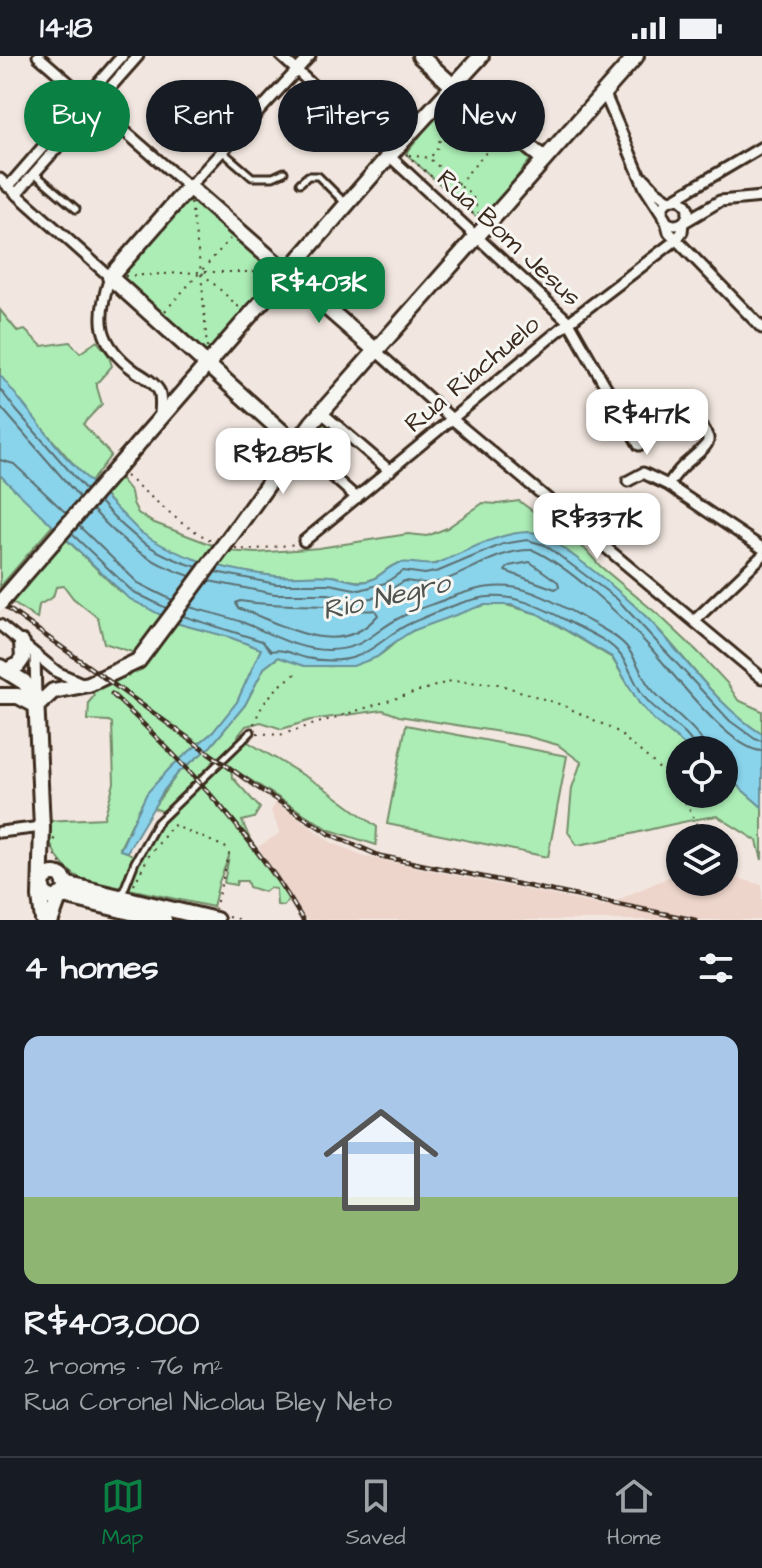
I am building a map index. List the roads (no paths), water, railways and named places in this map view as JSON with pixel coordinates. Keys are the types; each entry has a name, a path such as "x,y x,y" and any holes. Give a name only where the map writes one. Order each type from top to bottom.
{"main road":[{"path":"420,56 440,80"},
{"path":"462,80 481,56"},
{"path":"0,696 18,696 37,701 53,691 89,684 138,661 243,520 243,503 636,56"},
{"path":"0,603 388,157 434,111"},
{"path":"534,152 544,159"},
{"path":"294,442 110,277 189,187 375,350"},
{"path":"3,669 18,665 23,658 22,643"},
{"path":"3,669 24,682 37,701 52,892 123,900 215,917"},
{"path":"123,900 164,920"}],"street":[{"path":"38,56 64,80"},
{"path":"100,80 122,56"},
{"name":"Rua Bom Jesus","path":"281,56 569,322 639,445"},
{"path":"262,108 310,56"},
{"path":"117,80 135,57"},
{"path":"604,92 649,195 665,220 682,229"},
{"path":"591,106 604,111 619,125"},
{"path":"130,137 189,187 221,152"},
{"path":"682,229 669,232 662,211 672,199 762,147"},
{"path":"30,170 44,152"},
{"path":"49,152 8,187 110,277 102,310 103,335 119,359 158,389 160,419"},
{"path":"640,172 656,191 682,201 687,207 682,229 695,261 762,328"},
{"name":"Rua Riachuelo","path":"304,541 682,229 720,201 762,197"},
{"path":"375,350 452,419 762,678"},
{"path":"668,485 690,460 706,448 708,442 707,434 691,415"},
{"path":"316,418 390,471"},
{"path":"294,442 357,498"},
{"path":"628,481 643,473 668,485 762,548"},
{"path":"694,621 762,556"},
{"path":"0,625 70,679 89,684"},
{"path":"35,655 37,701"},
{"path":"0,832 45,832"}],"lane":[{"path":"223,152 252,177 273,177 284,172"},
{"path":"30,170 76,209"},
{"path":"300,183 308,176 318,176 347,205"},
{"path":"123,900 135,862 157,823 251,732"}],"water":[{"name":"Rio Negro","path":"0,375 64,455 140,532 204,562 275,576 331,576 361,582 372,580 399,563 436,564 516,533 528,532 546,537 596,572 631,602 721,701 762,734 762,807 738,786 738,736 674,736 639,703 612,657 538,614 511,605 483,605 412,631 377,657 353,666 304,666 278,657 264,668 245,705 211,746 178,773 164,790 127,852 120,850 147,793 172,766 213,732 237,702 261,649 176,623 128,598 0,475"}],"railway":[{"path":"0,603 255,786 330,834 380,856 695,920"},
{"path":"112,694 164,745 240,830 303,920"}]}
